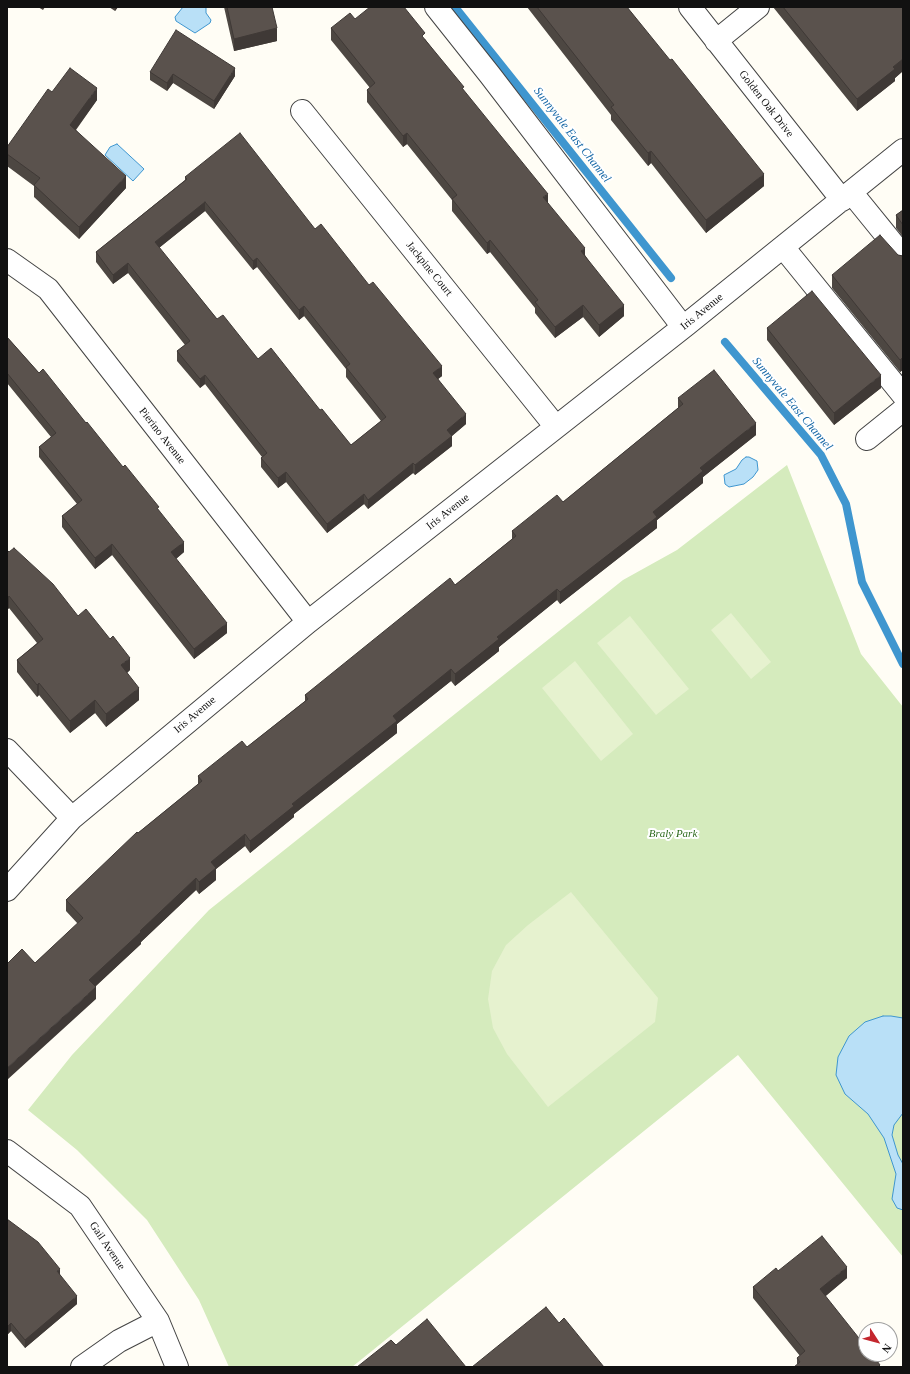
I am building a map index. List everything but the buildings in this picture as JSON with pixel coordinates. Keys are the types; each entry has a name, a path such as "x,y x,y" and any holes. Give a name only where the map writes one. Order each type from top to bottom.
{"street":[{"path":"436,7 505,93 683,327"},
{"name":"Golden Oak Drive","path":"690,7 716,41 847,196 903,256"},
{"path":"716,41 758,7"},
{"name":"Jackpine Court","path":"302,111 556,427"},
{"name":"Iris Avenue","path":"7,890 72,818 308,622 683,327 903,150"},
{"path":"783,247 903,395"},
{"name":"Pierino Avenue","path":"7,260 48,289 308,622"},
{"path":"867,439 903,410"},
{"path":"7,750 72,818"},
{"name":"Gail Avenue","path":"7,1151 80,1206 158,1321 177,1367"},
{"path":"82,1367 119,1341 158,1321"}],"green space":[{"name":"Braly Park","path":"787,465 861,654 903,707 903,1257 738,1055 352,1367 229,1367 199,1300 147,1220 77,1150 28,1110 72,1055 209,910 623,580 677,550"},
{"path":"731,613 771,662 751,679 711,630"},
{"path":"630,616 689,689 656,715 597,643"},
{"path":"575,661 633,734 601,761 542,688"},
{"path":"571,892 658,998 655,1022 548,1107 507,1054 493,1028 488,999 492,971 506,945 528,925"}],"water":[{"path":"183,7 206,7 206,13 211,20 210,23 195,33 176,21 175,17"},
{"path":"117,144 144,169 133,181 105,155 110,147"},
{"path":"746,457 757,461 758,470 753,477 744,484 729,487 725,484 724,475 736,469"},
{"path":"883,1016 903,1018 903,1113 894,1125 892,1135 898,1155 903,1164 903,1210 897,1208 892,1199 896,1174 884,1138 868,1114 845,1094 836,1075 838,1057 849,1036 865,1022"}],"waterway":[{"name":"Sunnyvale East Channel","path":"455,7 671,278"},
{"name":"Sunnyvale East Channel","path":"725,342 821,455 846,504 862,582 903,664"}]}
